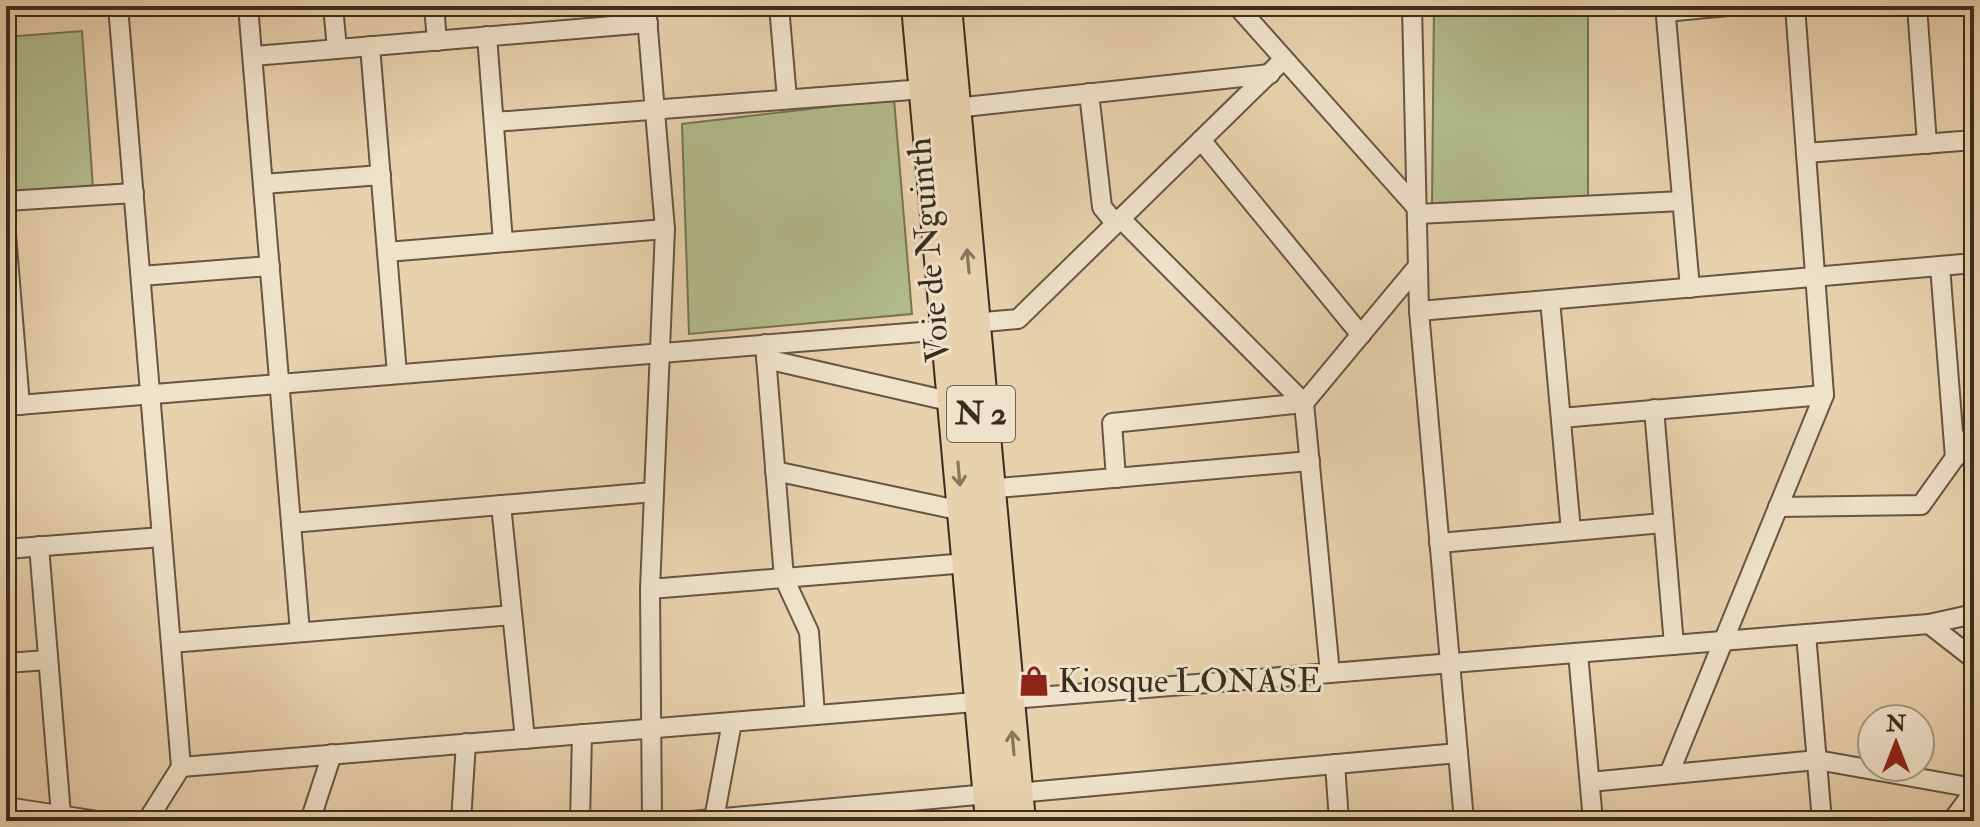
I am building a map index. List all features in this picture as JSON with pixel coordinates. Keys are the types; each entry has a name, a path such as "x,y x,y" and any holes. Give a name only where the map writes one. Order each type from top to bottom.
{"highway":[{"name":"Voie de Nguinth","path":"917,6 924,89 987,489 994,700 1004,807"},
{"name":"Voie de Nguinth","path":"946,6 955,108 960,326 953,402 967,563 994,700"}],"street":[{"path":"118,6 181,767 147,821"},
{"path":"248,6 300,632"},
{"path":"333,6 337,49"},
{"path":"434,6 437,41"},
{"path":"779,6 787,99"},
{"path":"1237,6 1416,210"},
{"path":"1412,6 1419,311 1464,821"},
{"path":"1690,288 1665,9 1728,6"},
{"path":"1669,774 1824,395 1795,6"},
{"path":"1917,6 1927,144"},
{"path":"253,56 487,36 647,15 665,229 650,589 652,821"},
{"path":"487,36 503,242"},
{"path":"370,46 397,374"},
{"path":"6,234 13,406 660,353 766,352 1018,319 1284,59"},
{"path":"955,108 1270,74"},
{"path":"494,122 924,89"},
{"path":"1089,93 1102,207 1304,403 1330,673"},
{"path":"1201,140 1361,335"},
{"path":"1806,153 1974,140"},
{"path":"263,184 381,175"},
{"path":"6,201 134,193"},
{"path":"1416,210 1682,201"},
{"path":"387,252 665,229"},
{"path":"1419,311 1974,263"},
{"path":"141,276 270,266"},
{"path":"1116,478 1112,423 1304,403 1418,266"},
{"path":"1940,266 1955,458"},
{"path":"1550,300 1571,531"},
{"path":"766,352 953,402"},
{"path":"766,352 784,578 809,632 815,715"},
{"path":"1561,418 1824,395"},
{"path":"1654,409 1674,645"},
{"path":"1778,507 1921,505 1974,431"},
{"path":"987,489 1310,461"},
{"path":"775,471 962,511"},
{"path":"291,523 654,492"},
{"path":"501,505 525,739"},
{"path":"1439,543 1663,523"},
{"path":"6,549 162,537"},
{"path":"39,546 61,815"},
{"path":"650,589 967,563"},
{"path":"181,767 1929,624 1974,614"},
{"path":"171,643 512,615"},
{"path":"1929,624 1974,659"},
{"path":"1806,634 1822,821"},
{"path":"1578,653 1593,821"},
{"path":"6,663 48,660"},
{"path":"714,819 732,722"},
{"path":"580,821 582,734"},
{"path":"461,821 466,743"},
{"path":"691,821 1004,807 1335,764 1458,753"},
{"path":"310,821 332,754"},
{"path":"1590,782 1817,760 1974,790 1952,821"},
{"path":"1335,764 1339,821"},
{"path":"6,807 98,821"}],"green space":[{"path":"1434,6 1588,6 1588,199 1432,206"},
{"path":"82,31 93,188 6,194 6,37"},
{"path":"894,99 912,314 689,334 682,124"}],"place":[{"name":"Kiosque LONASE","path":"1034,681"}]}
